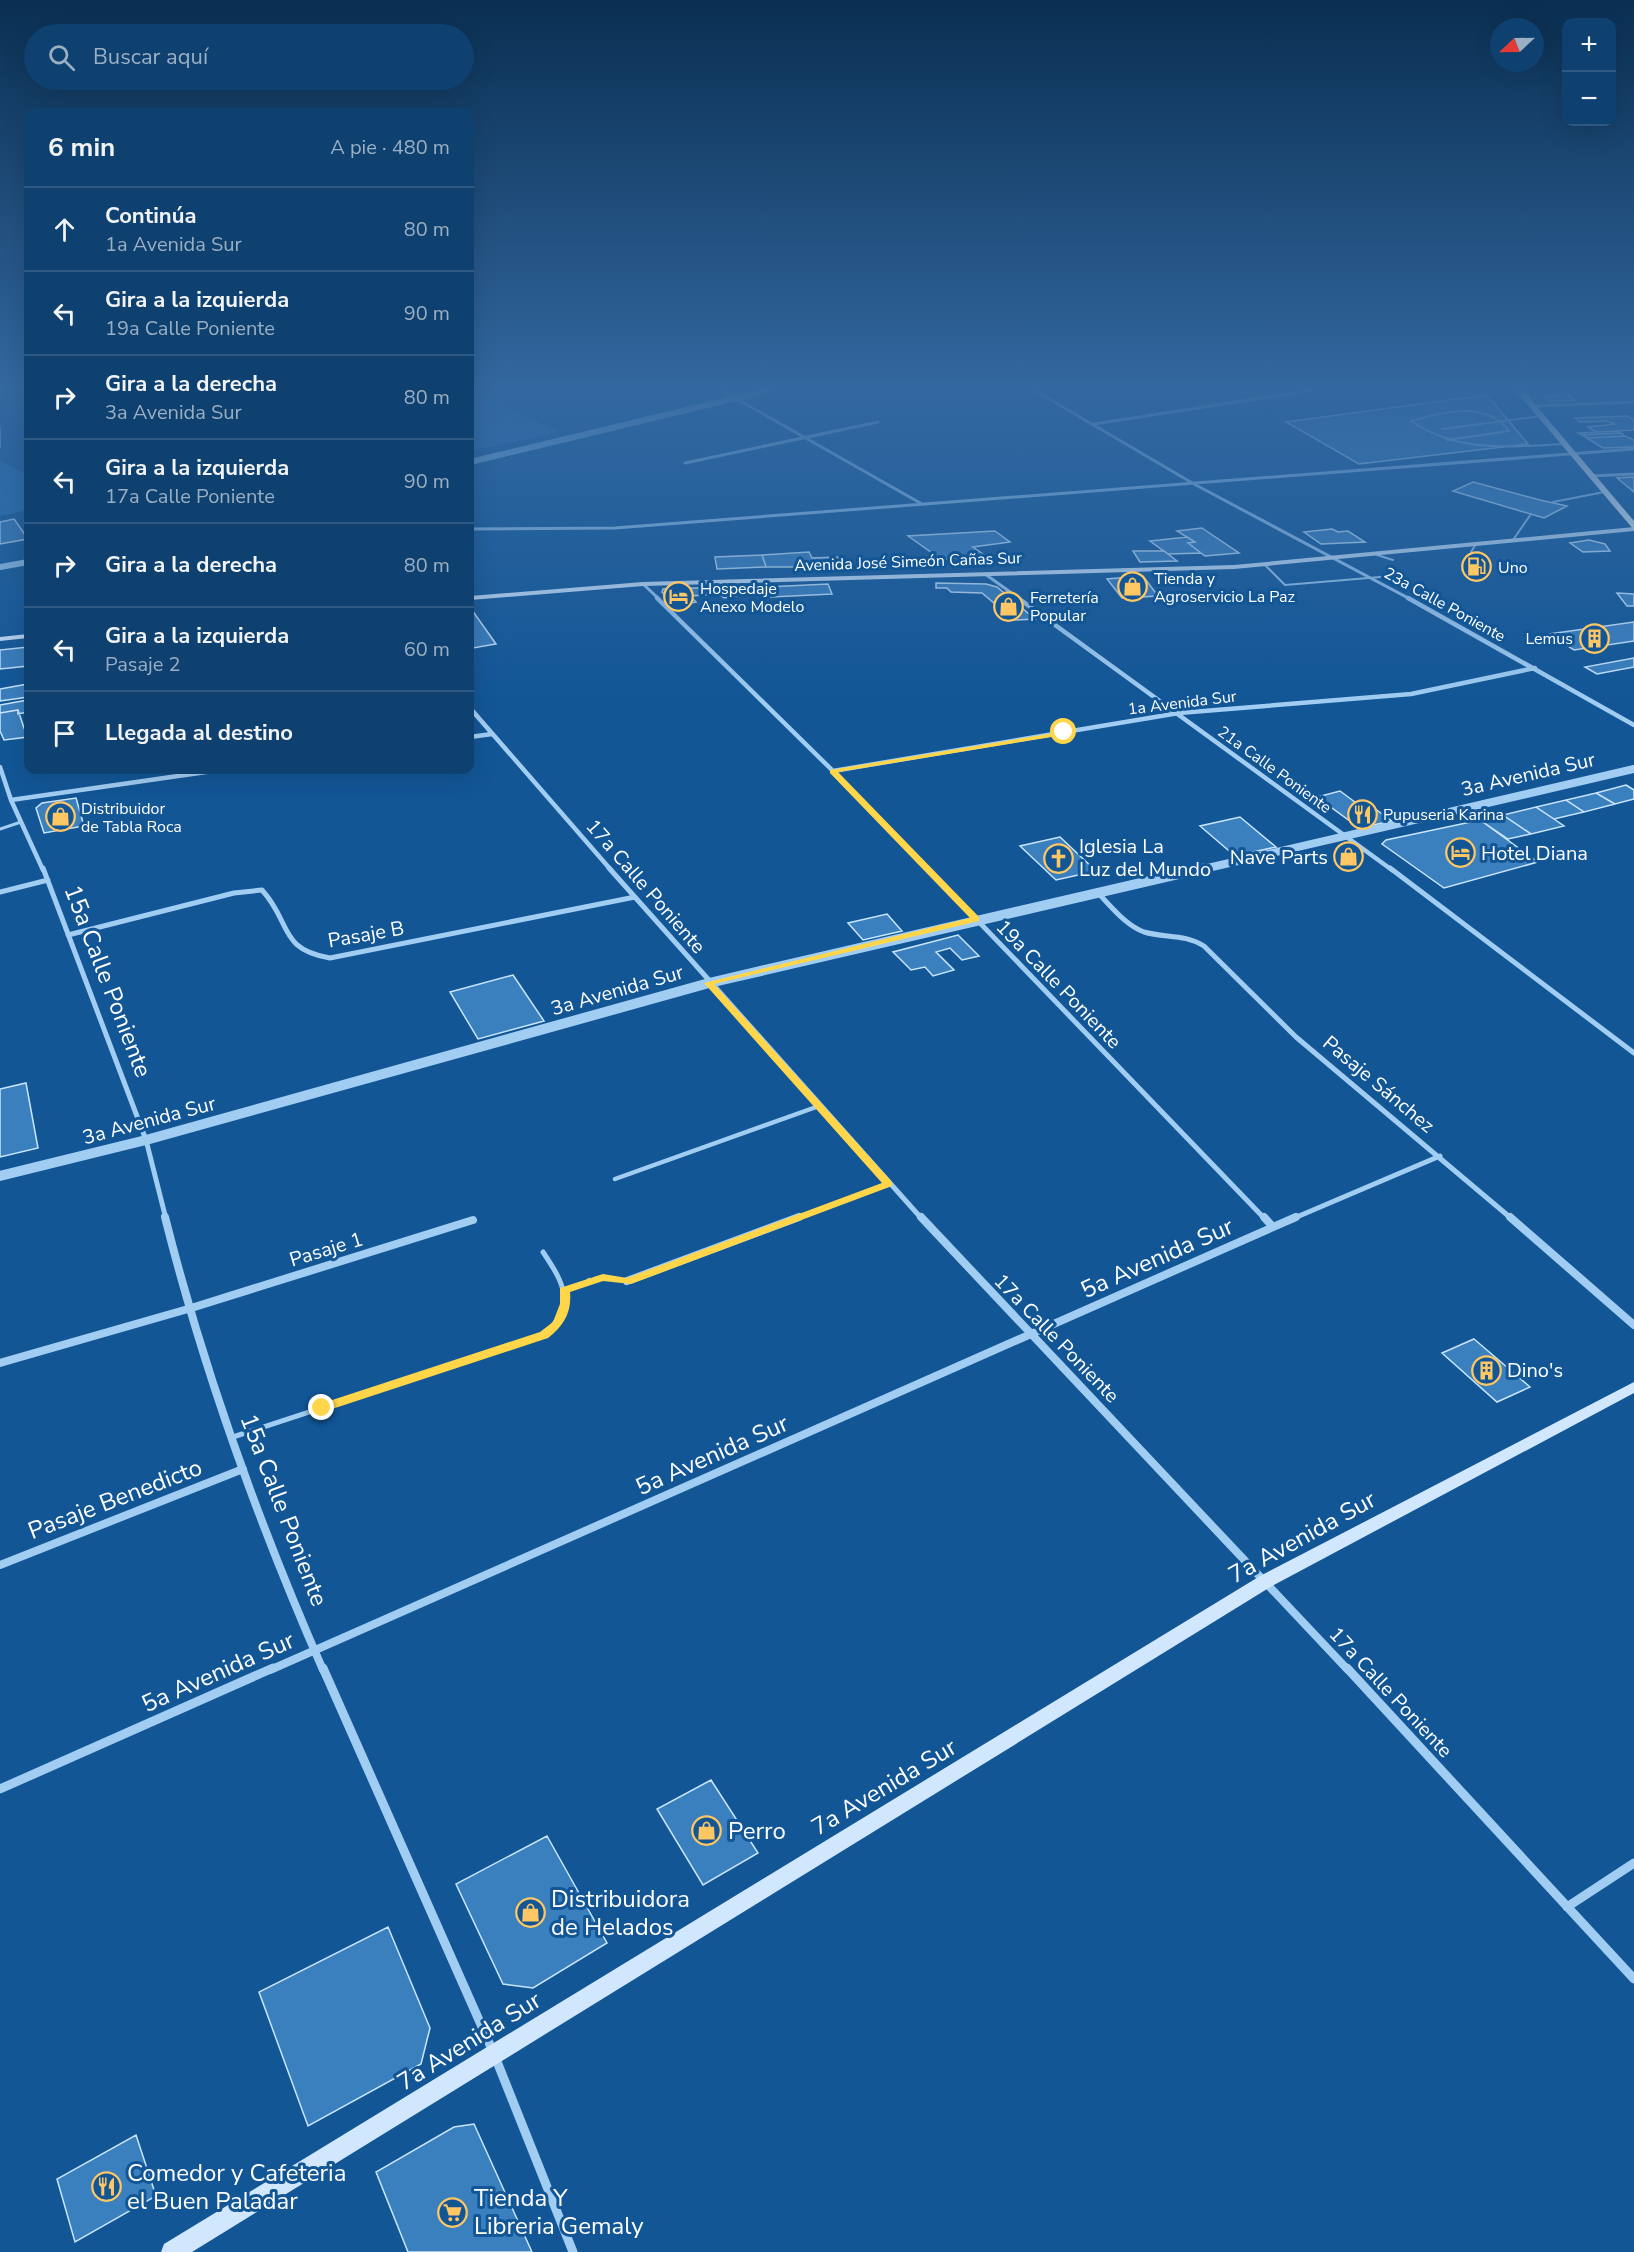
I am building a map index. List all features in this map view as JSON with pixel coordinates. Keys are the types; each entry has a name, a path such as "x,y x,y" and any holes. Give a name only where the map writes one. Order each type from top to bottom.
{"highway":[{"path":"1607,495 1634,528"}],"main road":[{"name":"Avenida José Simeón Cañas Sur","path":"474,598 643,584 1264,564 1338,559 1634,528"},
{"path":"0,639 24,636"},
{"name":"7a Avenida Sur","path":"172,2252 1266,1581 1634,1387"}],"street":[{"path":"905,495 922,505"},
{"path":"474,529 615,528 1050,495"},
{"name":"23a Calle Poniente","path":"1215,495 1372,577 1634,725"},
{"path":"0,567 24,563"},
{"name":"21a Calle Poniente","path":"985,574 1345,834 1480,934 1634,1053"},
{"name":"19a Calle Poniente","path":"643,584 833,771 1273,1227"},
{"name":"1a Avenida Sur","path":"833,771 1179,713 1411,694 1535,668"},
{"name":"17a Calle Poniente","path":"474,713 708,983 889,1184 1266,1581 1634,1979"},
{"path":"474,736 492,734"},
{"name":"15a Calle Poniente","path":"0,767 11,800 48,880 146,1140 188,1309 243,1470 315,1651 494,2054 573,2252"},
{"name":"3a Avenida Sur","path":"0,1176 146,1140 708,983 976,919 1634,769"},
{"path":"11,800 192,774"},
{"path":"0,892 48,880"},
{"name":"Pasaje B","path":"68,935 234,893 262,891 274,901 292,945 309,956 330,958 634,897"},
{"name":"Pasaje Sánchez","path":"1096,892 1143,932 1181,935 1194,939 1204,946 1296,1037 1440,1156 1634,1325"},
{"name":"5a Avenida Sur","path":"0,1789 1273,1227 1440,1156"},
{"path":"627,1281 889,1184"},
{"name":"Pasaje 1","path":"0,1363 188,1309 473,1220"},
{"name":"Pasaje Benedicto","path":"0,1565 243,1470"},
{"path":"1567,1906 1634,1863"}],"lane":[{"path":"1553,502 1588,495"},
{"path":"1513,540 1531,514"},
{"path":"1471,552 1476,544"},
{"path":"1377,555 1393,560"},
{"path":"1264,564 1286,585 1392,576"},
{"path":"0,829 21,822"},
{"path":"615,1179 819,1106"},
{"path":"233,1437 544,1335 558,1324 566,1304 563,1280 543,1252"}],"path":[{"path":"564,1291 603,1278 627,1281"}],"shaded area":[{"path":"0,495 24,495 24,511 0,516"}],"building":[{"path":"1467,495 1522,495 1567,506 1544,518"},
{"path":"14,519 24,533 24,540 0,544 0,522"},
{"path":"1202,528 1239,553 1205,556 1188,543 1195,542 1177,531"},
{"path":"1332,529 1338,532 1348,531 1365,542 1321,544 1304,532"},
{"path":"995,531 1010,542 973,547 990,559 969,563 961,557 942,560 908,536"},
{"path":"1187,537 1195,542 1188,543 1201,553 1168,554 1150,541"},
{"path":"1589,540 1605,544 1610,551 1583,552 1570,543"},
{"path":"1133,551 1164,551 1177,561 1140,562"},
{"path":"809,552 812,558 838,557 840,567 766,567 762,555"},
{"path":"762,555 766,567 717,569 715,557"},
{"name":"Tienda y Agroservicio La Paz","path":"1143,576 1158,596 1122,598 1107,579"},
{"name":"Ferretería Popular","path":"936,583 986,584 997,587 1035,619 1014,620 982,593 951,592 947,588 936,588"},
{"path":"828,584 832,594 771,597 767,587"},
{"name":"Hospedaje Anexo Modelo","path":"730,587 736,596 724,598 719,594 690,596 696,602 675,606 662,592 663,589"},
{"path":"1617,593 1634,594 1634,606 1627,606"},
{"path":"474,613 496,644 474,648"},
{"name":"Lemus","path":"1634,622 1634,641 1574,650 1549,634"},
{"path":"24,647 24,666 0,669 0,650"},
{"path":"1634,658 1634,667 1597,674 1585,667"},
{"path":"24,685 24,698 0,701 0,689"},
{"path":"24,701 24,713 18,714 18,710 0,713 0,705"},
{"path":"18,710 24,728 24,738 4,740 0,731 0,713"},
{"path":"1626,785 1634,790 1634,799 1615,804 1596,793"},
{"name":"Pupuseria Karina","path":"1340,791 1363,808 1371,806 1392,821 1373,825 1354,824 1317,797"},
{"path":"1596,793 1615,804 1584,812 1566,800"},
{"name":"Distribuidor de Tabla Roca","path":"76,798 84,826 44,833 36,808 42,803"},
{"path":"1566,800 1584,812 1554,819 1536,807"},
{"path":"1536,807 1564,826 1531,834 1503,815"},
{"path":"1503,815 1531,834 1508,839 1480,820"},
{"path":"1240,817 1276,847 1235,856 1200,826"},
{"name":"Hotel Diana","path":"1480,820 1538,862 1444,888 1382,844 1386,840"},
{"name":"Iglesia La Luz del Mundo","path":"1060,837 1096,871 1056,880 1020,846"},
{"path":"887,914 902,931 863,940 848,923"},
{"path":"958,935 979,956 962,960 950,948 936,952 954,970 933,976 925,967 911,970 893,952"},
{"path":"513,975 544,1021 478,1039 450,992"},
{"path":"26,1083 38,1148 0,1157 0,1089"},
{"name":"Dino's","path":"1474,1339 1530,1387 1497,1402 1442,1353"},
{"name":"Perro","path":"711,1780 758,1853 703,1885 657,1809"},
{"name":"Distribuidora de Helados","path":"547,1836 607,1943 533,1988 503,1984 456,1884"},
{"path":"388,1927 430,2028 421,2064 308,2126 259,1992"},
{"name":"Tienda Y Libreria Gemaly","path":"474,2124 532,2252 408,2252 376,2172 454,2127"},
{"name":"Comedor y Cafeteria el Buen Paladar","path":"136,2135 156,2196 75,2242 57,2179"}],"place":[{"name":"Uno","path":"1477,567"},
{"name":"Tienda y Agroservicio La Paz","path":"1133,587"},
{"name":"Hospedaje Anexo Modelo","path":"679,597"},
{"name":"Ferretería Popular","path":"1009,606"},
{"name":"Lemus","path":"1594,638"},
{"name":"Pupuseria Karina","path":"1362,814"},
{"name":"Distribuidor de Tabla Roca","path":"60,817"},
{"name":"Hotel Diana","path":"1460,853"},
{"name":"Nave Parts","path":"1349,857"},
{"name":"Iglesia La Luz del Mundo","path":"1058,858"},
{"name":"Dino's","path":"1486,1370"},
{"name":"Perro","path":"707,1831"},
{"name":"Distribuidora de Helados","path":"530,1913"},
{"name":"Comedor y Cafeteria el Buen Paladar","path":"106,2187"},
{"name":"Tienda Y Libreria Gemaly","path":"453,2212"}],"route":[{"path":"322,1408 544,1335 558,1324 566,1304 564,1291 592,1279 627,1281 889,1184 708,983 976,919 833,771 1064,732"}]}
